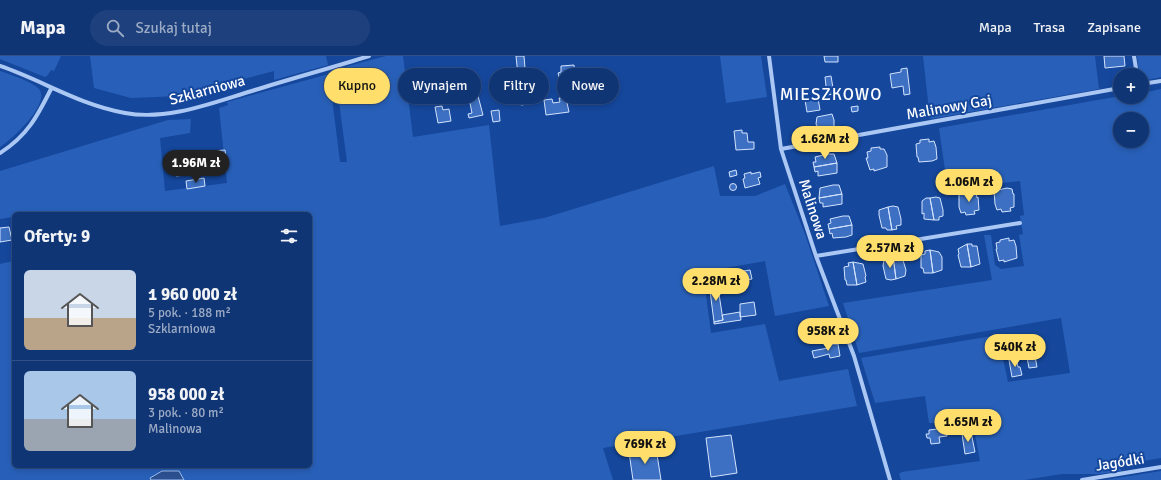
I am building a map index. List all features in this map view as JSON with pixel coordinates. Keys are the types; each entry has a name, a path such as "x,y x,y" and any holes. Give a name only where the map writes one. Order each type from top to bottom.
{"street":[{"name":"Szklarniowa","path":"0,66 51,89 98,107 127,113 165,114 196,107 369,56"},
{"name":"Malinowa","path":"769,56 781,149 816,256 854,356 890,480"},
{"path":"1134,56 1136,68"},
{"path":"1149,83 1161,81"},
{"path":"0,153 21,138 31,126 51,89"},
{"name":"Malinowy Gaj","path":"781,149 1113,89"},
{"path":"816,256 1020,223"},
{"name":"Jagódki","path":"1082,480 1161,467"}],"shaded area":[{"path":"0,56 61,56 54,71 51,70 45,77 0,59"},
{"path":"90,56 326,56 328,65 274,80 274,71 180,96 131,98 94,88"},
{"path":"386,56 403,56 404,68 398,68 398,104 409,104 413,137 489,125 500,226 544,218 714,166 720,196 755,196 785,184 805,234 829,306 775,316 765,261 703,272 711,333 765,324 779,381 848,369 857,406 603,448 613,480 184,480 179,471 153,475 150,478 151,480 0,480 0,264 12,261 12,468 312,468 312,212 12,212 12,217 0,219 0,171 168,120 191,119 190,133 160,138 165,191 227,183 219,108 228,105 227,102 324,75 324,104 333,104 340,162 347,162 339,104 390,104 390,68 341,68"},
{"path":"720,56 761,56 767,97 726,103"},
{"path":"923,56 1095,56 1099,89 930,119"},
{"path":"1137,56 1161,56 1161,77 1149,80 1149,68 1138,68"},
{"path":"0,71 21,78 36,86 39,89 41,96 40,103 28,121 0,147"},
{"path":"1161,89 1161,458 1120,465 1121,471 1100,474 1062,474 1024,480 901,480 899,474 902,472 980,461 973,424 929,423 925,396 875,403 861,358 998,335 1008,382 1070,373 1061,318 859,353 843,303 992,280 984,235 991,235 995,265 1001,269 1024,266 1019,235 1023,234 1020,216 1024,215 1020,181 983,185 982,172 946,177 939,128 1113,97 1113,104 1149,104 1149,92"},
{"path":"162,471 179,471 184,480 151,480 150,478"},
{"path":"1161,471 1161,480 1104,480"}],"building":[{"path":"516,56 524,56 525,68 517,68"},
{"path":"824,56 838,56 838,62 825,62"},
{"path":"1104,56 1124,56 1125,66 1105,68"},
{"path":"574,65 574,68 561,68 561,66"},
{"path":"907,68 910,94 904,95 903,86 892,88 890,74 901,72 901,69"},
{"path":"831,76 834,94 827,95 825,77"},
{"path":"818,98 820,110 807,112 805,100"},
{"path":"549,99 552,99 553,103 567,104 569,112 546,115 545,104 549,104"},
{"path":"470,104 480,104 483,115 469,118 468,114 472,113"},
{"path":"442,106 443,110 449,109 451,121 438,123 435,107"},
{"path":"858,106 858,111 852,112 851,107"},
{"path":"499,110 500,121 493,122 491,111"},
{"path":"832,114 834,128 819,130 816,124 817,117"},
{"path":"742,130 742,133 747,133 748,142 754,142 754,149 736,150 734,131"},
{"path":"929,139 929,142 934,141 937,159 919,162 916,144 920,143 920,140"},
{"path":"880,147 880,149 884,149 887,155 887,167 874,171 874,169 870,170 866,158 868,158 867,152 871,151 871,148"},
{"path":"225,150 227,166 218,167 217,163 213,163 213,160 211,160 212,151"},
{"path":"834,154 837,163 814,167 813,162 816,162 815,157"},
{"path":"837,163 837,173 818,176 818,171 815,172 814,167"},
{"path":"184,165 186,175 176,176 175,166"},
{"path":"736,170 737,175 730,177 729,172"},
{"path":"751,172 751,174 760,172 761,177 758,178 760,184 745,188 743,179 745,178 744,174"},
{"path":"204,178 205,186 187,189 186,181"},
{"path":"733,183 736,184 736,190 733,191 730,190 729,187 730,184"},
{"path":"839,185 842,194 819,198 820,188"},
{"path":"1007,188 1012,189 1014,194 1014,207 1010,208 1011,211 1002,212 1001,209 997,210 994,191"},
{"path":"972,191 972,193 976,192 977,198 978,197 979,210 974,211 975,214 966,215 965,212 961,213 959,207 959,194"},
{"path":"842,194 842,204 823,207 823,203 820,203 819,198"},
{"path":"926,198 930,198 934,220 924,219 924,213 922,214 922,201"},
{"path":"930,198 940,198 943,210 943,216 939,217 939,220 934,220"},
{"path":"888,207 898,207 901,225 896,226 897,229 892,230"},
{"path":"888,207 892,230 882,228 879,215 879,210"},
{"path":"849,216 852,225 829,229 828,224 831,223 830,219"},
{"path":"852,225 852,235 833,238 832,233 830,234 829,229"},
{"path":"9,227 12,240 0,242 0,228"},
{"path":"1009,238 1009,241 1014,240 1017,258 1004,262 1004,260 999,261 996,243 1000,242 1000,240"},
{"path":"967,244 977,246 980,264 971,267"},
{"path":"967,244 971,267 961,267 958,249"},
{"path":"930,250 939,252 942,257 942,270 933,273"},
{"path":"930,250 933,273 924,273 923,268 921,268 921,255 925,254 925,251"},
{"path":"897,255 898,258 902,257 906,270 905,276 896,279 893,256"},
{"path":"893,256 896,279 891,280 886,279 883,266 884,260"},
{"path":"853,262 863,264 866,282 857,285"},
{"path":"853,262 857,285 847,285 844,267 849,266 848,263"},
{"path":"730,270 732,278 721,280 720,272"},
{"path":"750,270 752,279 747,280 747,277 732,279 731,273"},
{"path":"717,281 723,320 714,322 709,283"},
{"path":"754,302 756,315 740,317 740,304"},
{"path":"740,312 741,320 714,324 714,322 723,320 722,315"},
{"path":"821,321 822,325 832,324 832,329 823,332 823,330 813,331 813,327 804,328 804,323"},
{"path":"828,344 838,344 840,356 830,358 829,354 814,358 812,351 828,348"},
{"path":"1035,356 1037,367 1029,368 1027,357"},
{"path":"1016,358 1022,375 1012,377 1009,360"},
{"path":"946,428 947,436 939,437 940,443 931,444 930,438 927,438 926,434 929,434 929,430"},
{"path":"971,432 975,452 965,454 962,434"},
{"path":"731,435 737,473 711,477 706,438"},
{"path":"656,448 661,480 633,480 629,452"}],"district":[{"name":"MIESZKOWO","path":"831,94"}]}
